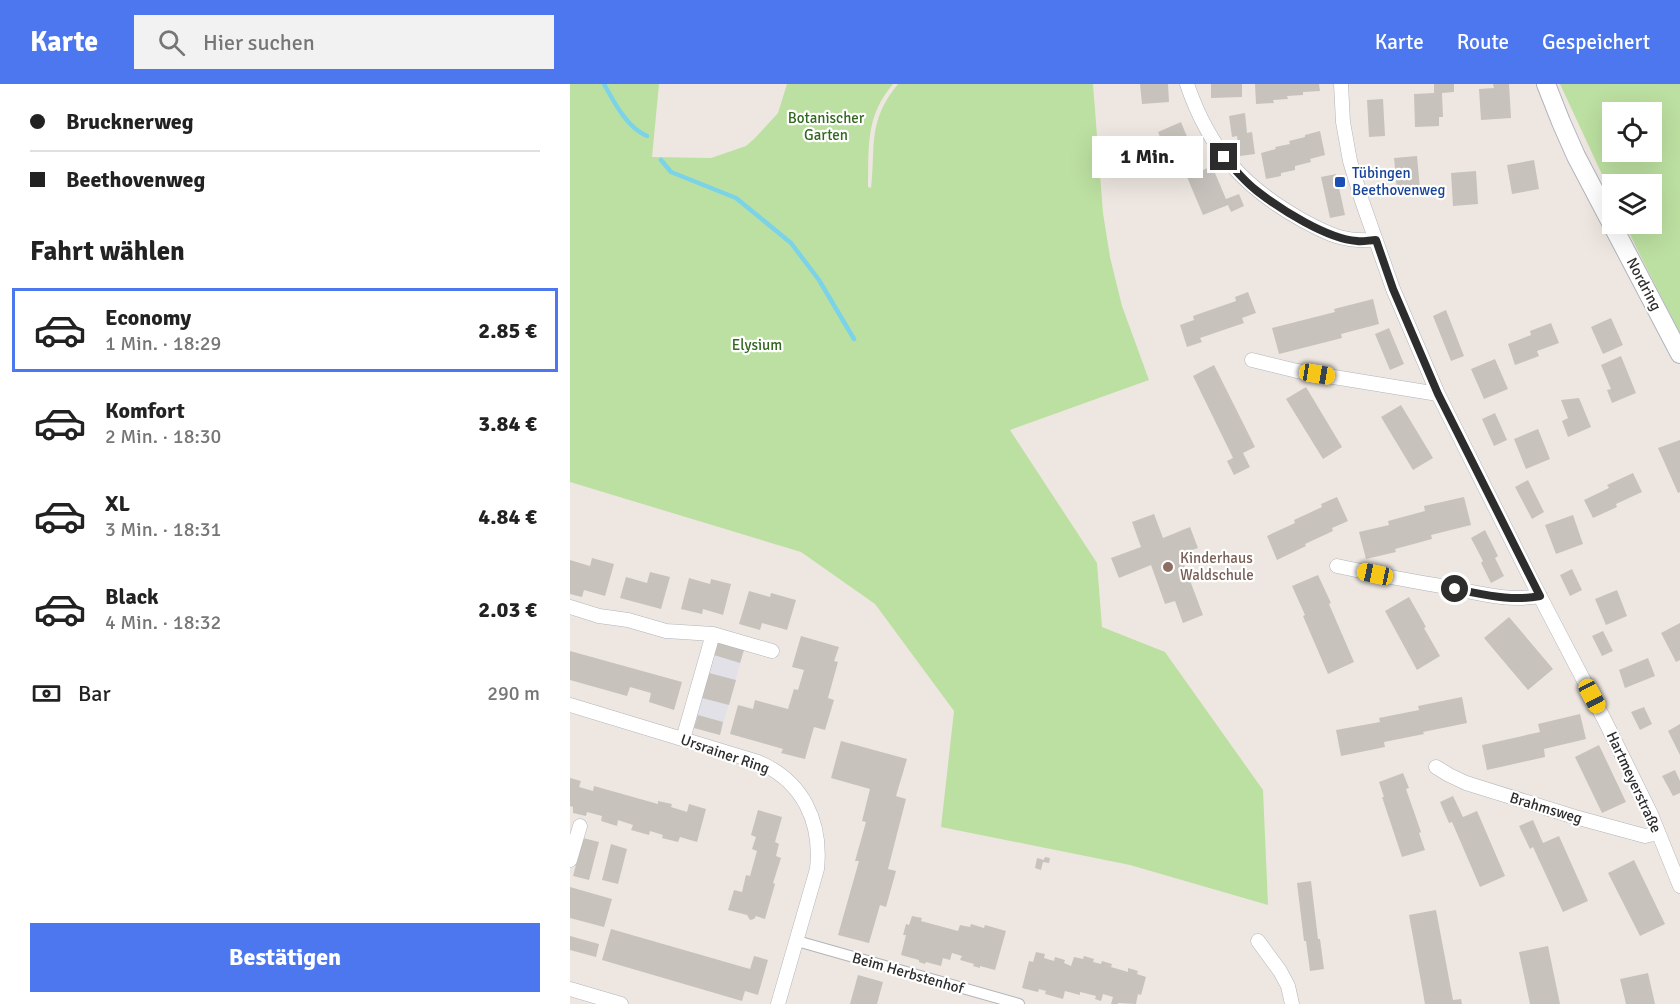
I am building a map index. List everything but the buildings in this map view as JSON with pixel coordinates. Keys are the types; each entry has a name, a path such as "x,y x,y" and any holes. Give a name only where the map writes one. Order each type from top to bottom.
{"street":[{"path":"1187,84 1212,140 1238,174 1255,190 1324,232 1357,241 1376,240"},
{"name":"Hartmeyerstraße","path":"1341,84 1347,146 1362,201 1393,289 1438,394 1610,731 1680,886"},
{"name":"Nordring","path":"1546,84 1576,156 1680,354"},
{"path":"1252,360 1297,371 1438,394"},
{"path":"1337,566 1506,598 1540,596"},
{"path":"570,607 666,631 714,634 772,651"},
{"path":"683,739 714,634"},
{"name":"Ursrainer Ring","path":"570,705 770,767 792,784 803,797 815,826 819,854 817,869 778,1004"},
{"name":"Brahmsweg","path":"1436,767 1466,783 1591,822 1645,836 1658,833"},
{"path":"570,861 580,826"},
{"name":"Beim Herbstenhof","path":"797,941 1019,1004"},
{"path":"1258,941 1280,971 1288,986 1292,1004"},
{"path":"570,989 621,1004"}],"shaded area":[{"path":"718,642 744,650 720,735 686,726 708,653 714,655"}],"green space":[{"name":"Elysium","path":"570,84 659,84 652,157 711,158 746,146 755,138 778,113 787,84 893,84 877,108 870,133 868,187 871,188 877,122 881,110 898,84 1093,84 1103,213 1110,257 1122,306 1149,380 1010,430 1097,563 1102,627 1165,652 1263,790 1268,905 1130,865 941,827 954,711 875,604 801,552 570,482"},
{"path":"1560,84 1680,84 1680,333 1630,234 1662,234 1662,174 1602,174"}],"waterway":[{"path":"604,84 627,121 647,136"},
{"path":"661,160 671,172 736,198 791,243 819,280 854,339"}],"place":[{"name":"Tübingen Beethovenweg","path":"1340,182"},
{"name":"Kinderhaus Waldschule","path":"1168,567"}],"route":[{"path":"1224,157 1255,190 1324,232 1357,241 1376,240 1393,289 1438,394 1540,596 1506,598 1455,589"}],"park label":[{"name":"Botanischer Garten","path":"826,126"}]}
